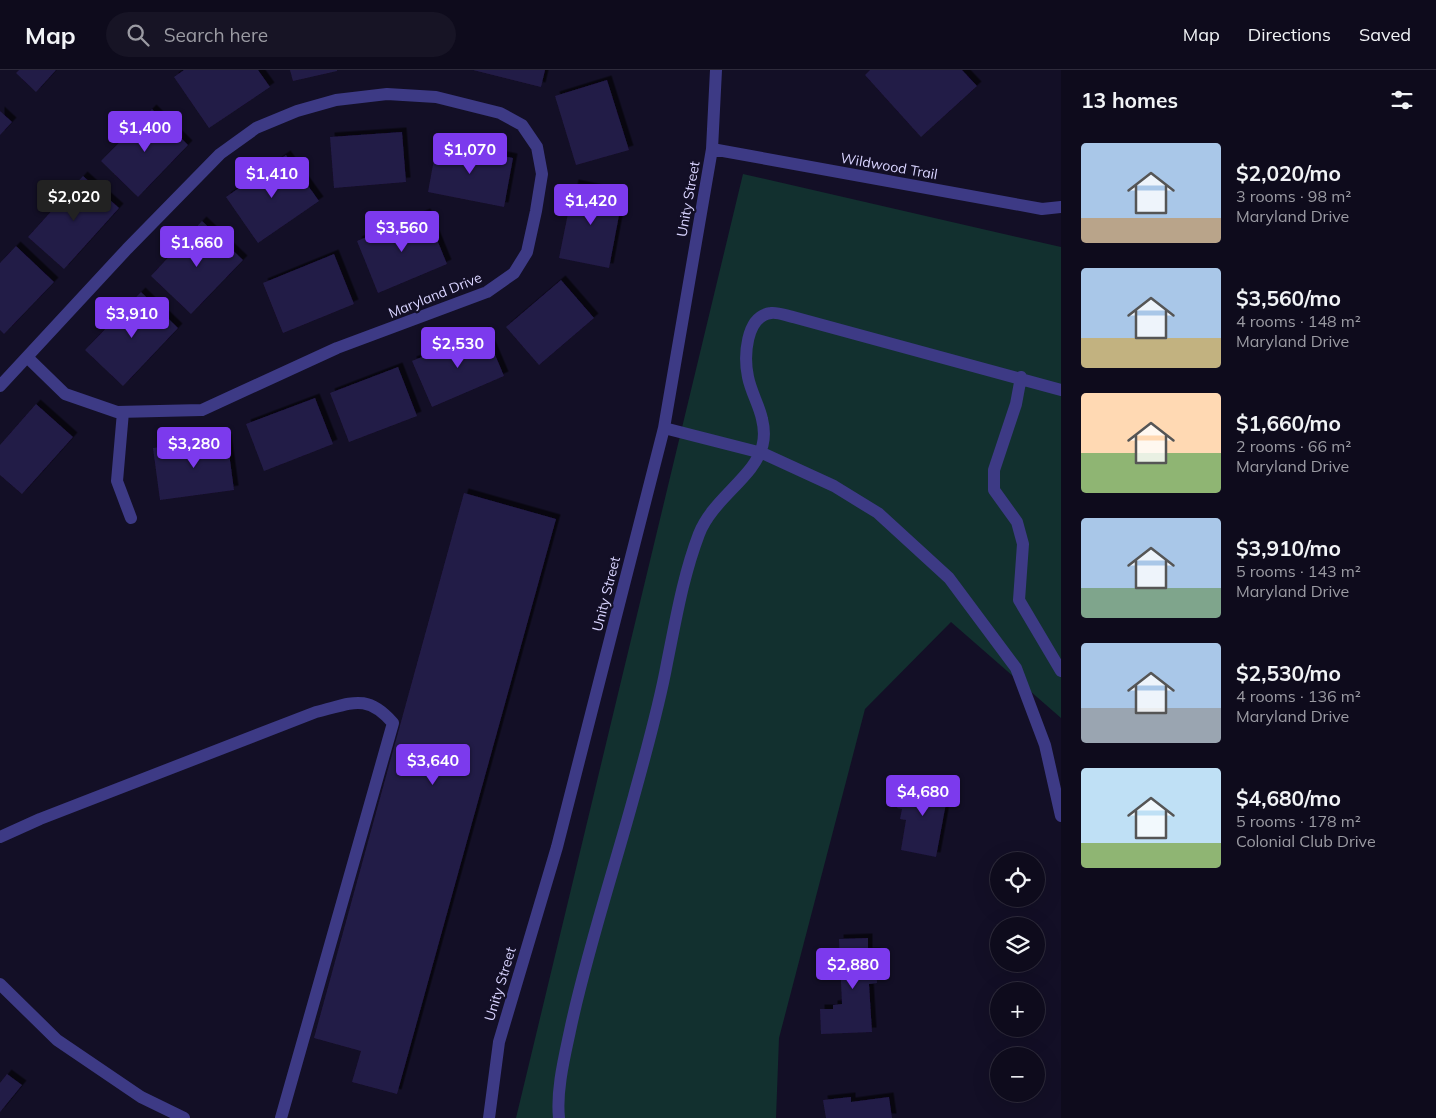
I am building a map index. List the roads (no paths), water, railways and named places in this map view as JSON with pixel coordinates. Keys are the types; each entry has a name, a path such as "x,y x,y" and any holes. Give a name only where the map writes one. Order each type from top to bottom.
{"street":[{"name":"Unity Street","path":"489,1118 499,1042 557,847 664,428 712,149 716,70"},
{"name":"Maryland Drive","path":"0,386 220,154 256,128 297,111 336,100 387,94 436,97 500,113 522,125 537,147 542,174 527,252 514,274 486,292 337,348 202,410 117,412 65,394 27,358"},
{"name":"Wildwood Trail","path":"712,149 1042,209 1061,207"},
{"path":"1042,209 1061,216"},
{"path":"559,1118 564,1058 580,985 601,905 634,796 667,665 678,602 700,532 711,513 740,482 762,453 763,420 748,378 746,350 753,327 764,316 772,313 1061,390"},
{"path":"1021,378 1016,404 994,470 994,490 1017,522 1023,544 1019,600 1061,672"},
{"path":"124,412 117,481 131,518"},
{"path":"664,428 762,453 834,486 878,513 949,578 1016,668 1045,744 1061,816"},
{"path":"0,837 48,815 316,712 354,703 368,704 380,709 393,723 281,1118"},
{"path":"0,984 57,1040 141,1096 184,1118"}]}
